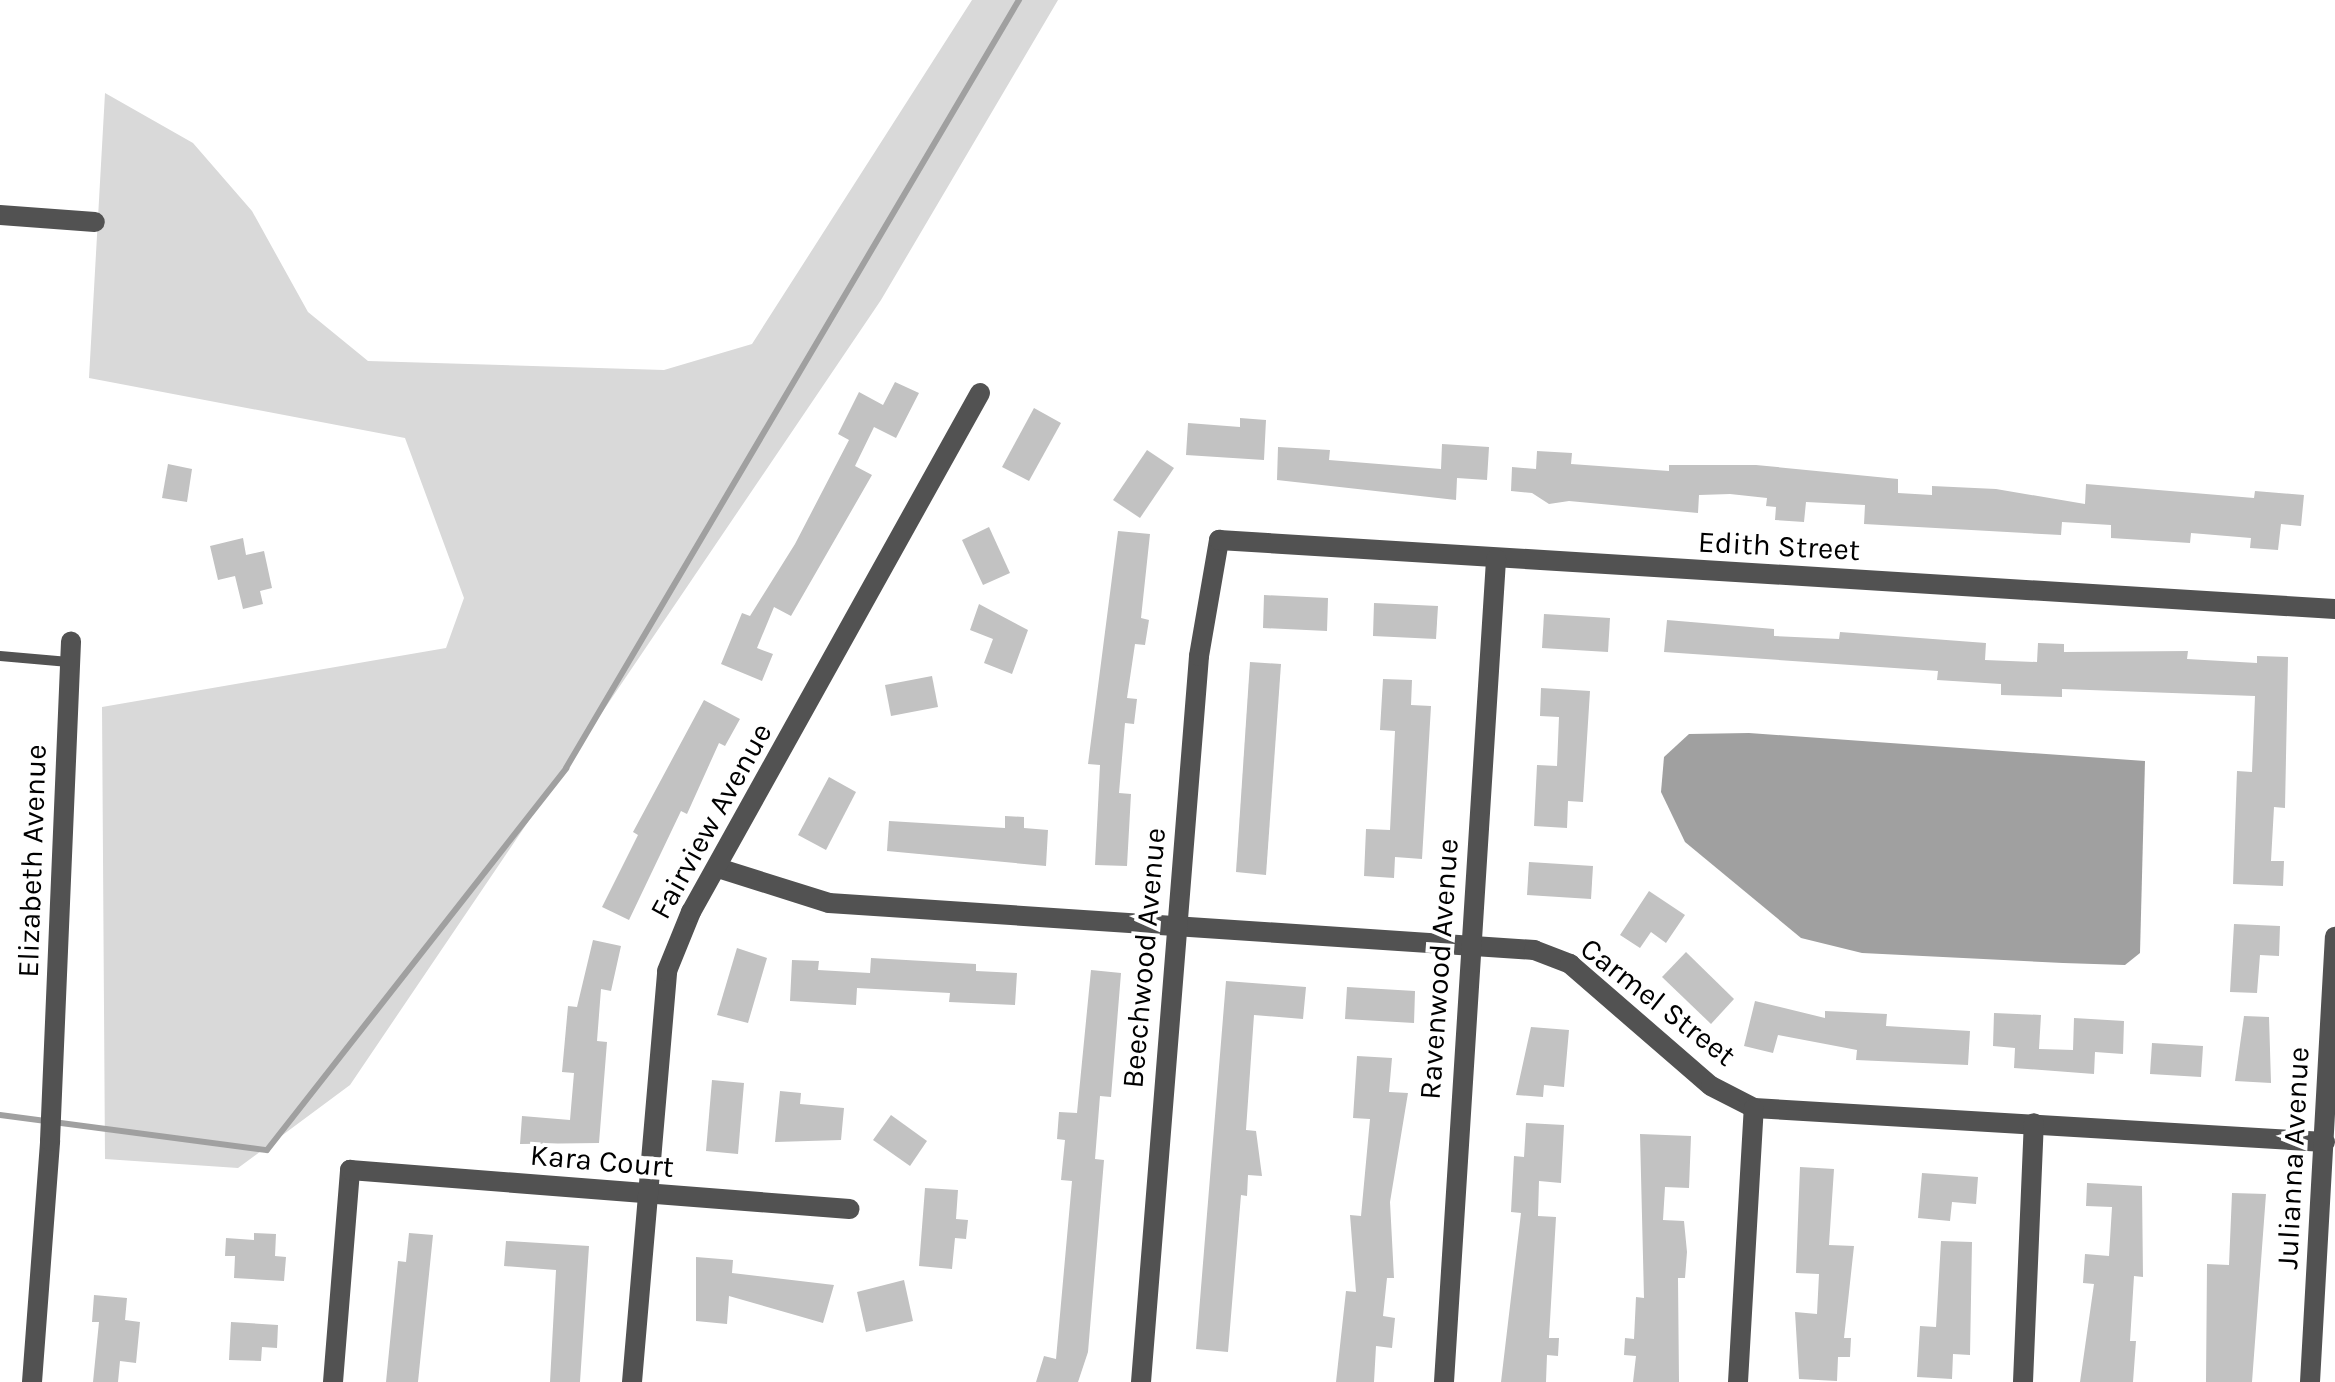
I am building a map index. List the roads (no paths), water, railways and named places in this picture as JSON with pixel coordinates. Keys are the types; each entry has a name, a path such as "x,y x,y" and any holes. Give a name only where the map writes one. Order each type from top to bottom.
{"street":[{"path":"0,216 95,222"},
{"name":"Fairview Avenue","path":"632,1382 667,972 718,868 980,393"},
{"name":"Edith Street","path":"1219,540 2335,609"},
{"name":"Beechwood Avenue","path":"1142,1382 1199,656 1219,540"},
{"name":"Ravenwood Avenue","path":"1444,1382 1496,559"},
{"name":"Elizabeth Avenue","path":"32,1382 52,1103 71,641"},
{"name":"Carmel Street","path":"718,868 830,903 1534,950 1570,964 1698,1076 1754,1108 2324,1142"},
{"name":"Julianna Avenue","path":"2310,1382 2335,937"},
{"path":"1738,1382 1754,1108"},
{"path":"2023,1382 2034,1123"},
{"name":"Kara Court","path":"333,1382 350,1170 849,1210"}],"lane":[{"path":"0,656 70,662"}],"waterway":[{"path":"0,1115 267,1150 566,768 1019,0"}]}
